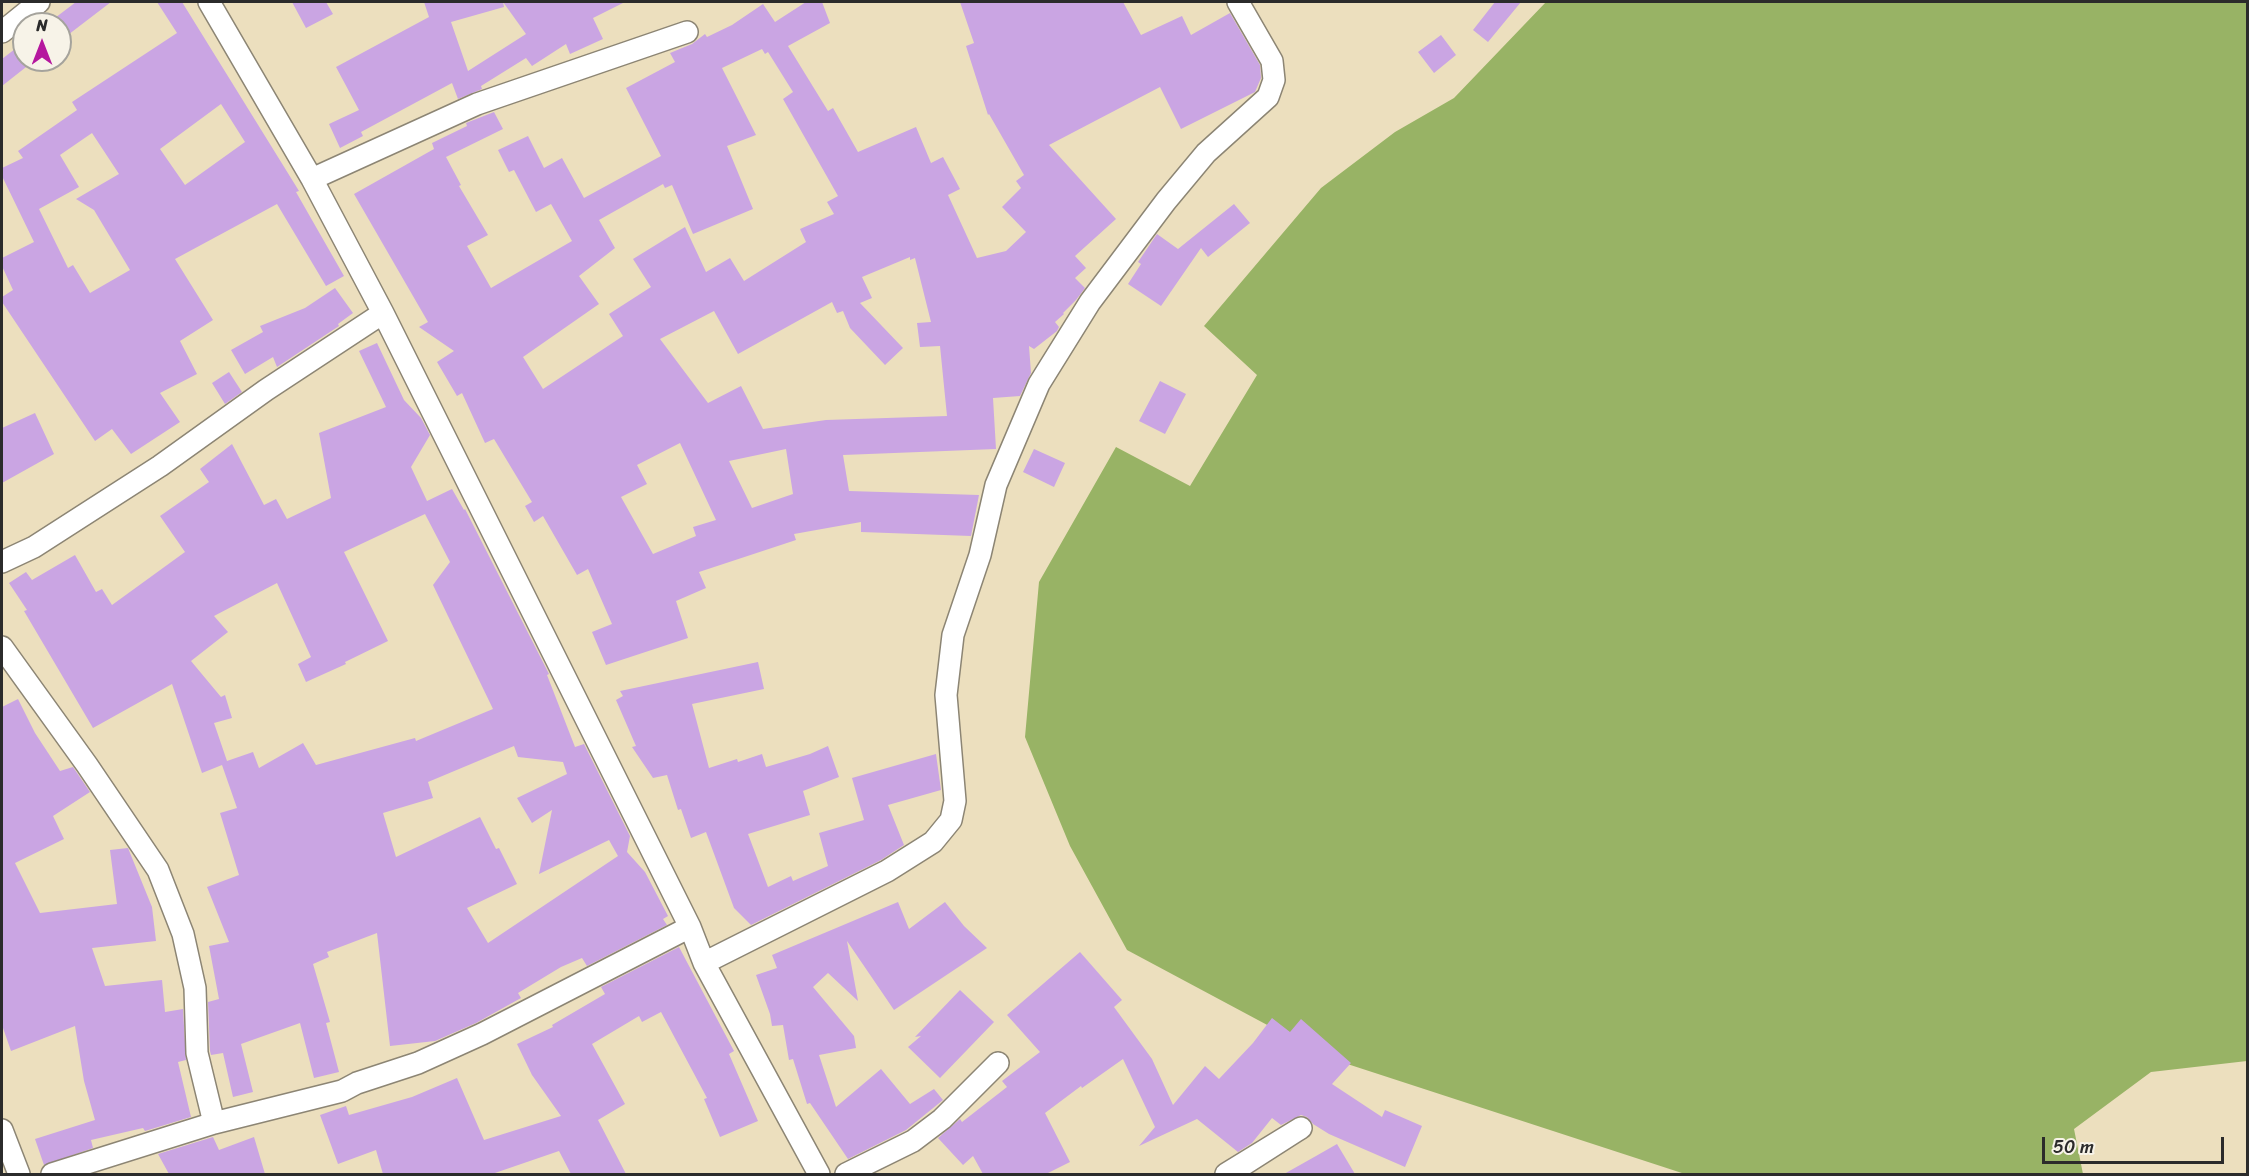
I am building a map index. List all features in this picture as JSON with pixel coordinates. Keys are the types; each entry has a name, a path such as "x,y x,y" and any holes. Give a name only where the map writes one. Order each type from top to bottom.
{"street":[{"path":"2,32 39,2"},
{"path":"209,2 312,179 384,313 690,927 704,963 819,1174"},
{"path":"704,963 887,871 933,842 951,820 955,801 946,695 953,635 980,555 996,485 1039,384 1090,302 1166,201 1206,153 1268,97 1274,80 1272,61 1238,2"},
{"path":"312,179 477,104 687,32"},
{"path":"2,562 34,547 160,466 266,390 384,313"},
{"path":"2,647 158,870 183,934 195,988 197,1053 214,1124"},
{"path":"52,1174 214,1124 342,1091 357,1083 418,1063 482,1034 690,927"},
{"path":"846,1174 913,1141 942,1119 998,1063"},
{"path":"2,1130 19,1174"}],"green space":[{"path":"1546,2 2247,2 2247,1061 2151,1072 2074,1129 2083,1174 1685,1174 1329,1058 1127,950 1070,846 1025,737 1039,582 1116,447 1190,486 1257,375 1204,326 1321,188 1395,132 1454,98"}],"building":[{"path":"76,2 111,2 72,32 72,12 63,12"},
{"path":"157,2 182,2 299,191 296,192 344,276 326,286 277,204 175,259 213,320 180,341 197,374 160,393 180,422 131,454 112,429 95,441 2,302 2,297 13,290 2,266 2,258 34,242 2,176 2,168 23,158 18,151 77,110 72,102 177,33","holes":["221,104 245,142 185,185 160,149","92,133 119,174 76,199 94,210 130,270 90,293 73,265 68,268 39,209 79,187 60,155"]},
{"path":"292,2 326,2 333,14 306,28"},
{"path":"424,2 503,2 625,2 593,18 603,39 570,54 566,44 532,66 526,58 481,86 482,89 458,99 452,83 361,132 363,136 340,148 329,124 359,110 336,67 429,17","holes":["503,2 526,34 468,71 451,22 504,7"]},
{"path":"806,2 822,2 830,23 788,46 828,111 833,108 858,152 916,127 931,163 943,157 960,189 948,195 977,258 1006,251 1026,232 1002,207 1021,188 1016,181 1024,175 988,115 966,46 974,43 960,2 1123,2 1141,35 1182,16 1191,35 1230,13 1260,65 1261,78 1255,92 1181,129 1160,87 1049,145 1116,219 1075,256 1086,268 1075,278 1085,288 1055,322 1059,327 1057,331 1034,349 1029,346 1031,373 1020,396 993,398 996,449 843,455 849,491 979,495 971,536 861,532 861,522 794,534 796,540 699,572 706,588 676,601 688,638 606,665 592,632 612,624 588,569 577,575 543,516 534,522 525,506 532,502 494,439 485,443 462,393 457,396 437,362 454,351 419,327 428,322 354,194 434,149 432,143 467,126 466,123 494,112 503,129 446,157 461,185 459,186 488,235 467,246 491,288 572,241 551,204 536,212 514,170 509,172 498,150 528,136 544,168 562,158 584,198 661,156 626,88 675,62 670,53 692,44 705,34 707,37 732,25 763,4 775,22","holes":["762,49 765,54 768,52 793,92 783,99 838,196 827,202 834,214 800,229 806,242 744,281 730,258 706,272 685,227 633,259 651,287 609,314 623,336 543,389 523,357 599,304 579,276 615,248 599,220 663,184 665,188 672,185 693,234 753,209 727,146 756,135 722,68","910,257 910,260 915,258 931,322 917,323 920,347 940,346 947,416 826,420 763,429 741,386 708,403 660,339 714,311 738,354 832,302 837,313 843,311 850,328 885,365 903,348 860,303 872,298 862,277","680,443 716,520 693,527 696,536 653,554 621,497 647,484 637,465","786,449 793,494 752,508 729,461"]},
{"path":"1495,2 1521,2 1488,42 1473,30"},
{"path":"1441,35 1456,55 1434,73 1418,52"},
{"path":"12,51 12,72 20,72 2,86 2,59"},
{"path":"1234,204 1250,223 1208,257 1201,248 1161,306 1128,284 1141,264 1138,262 1157,234 1178,249"},
{"path":"335,288 353,313 338,324 339,326 277,367 273,357 245,374 231,350 263,332 260,326 305,308"},
{"path":"377,343 404,400 421,418 430,435 411,467 427,501 452,489 465,509 549,674 547,675 575,747 584,744 630,836 627,852 645,872 668,916 663,919 667,925 587,966 582,958 561,967 518,993 521,998 476,1023 435,1041 390,1046 377,933 327,952 329,957 313,964 330,1022 326,1023 339,1072 314,1078 300,1023 241,1044 253,1092 233,1097 223,1053 211,1055 208,1002 219,999 209,946 229,942 207,887 239,875 220,813 237,808 222,765 202,773 172,684 93,728 24,611 27,610 9,583 26,572 32,580 75,555 96,592 102,589 112,605 185,552 160,516 209,482 200,469 232,444 264,505 276,499 287,519 331,498 319,433 386,407 359,351","holes":["425,514 450,562 433,585 493,709 416,741 415,738 316,765 303,743 259,768 253,752 227,761 214,723 232,718 225,695 221,697 191,661 228,632 214,616 277,583 311,657 298,664 306,682 346,664 345,662 388,641 344,552","514,746 518,757 563,762 567,774 517,798 532,823 552,810 539,874 609,840 618,856 488,943 467,908 517,884 480,817 396,857 383,813 433,798 428,782"]},
{"path":"229,372 242,392 225,404 212,383"},
{"path":"1160,381 1186,394 1165,434 1139,421"},
{"path":"35,413 54,454 2,483 2,428"},
{"path":"1034,449 1065,463 1054,487 1023,472"},
{"path":"758,662 764,689 692,704 709,768 762,754 766,767 810,754 828,746 839,777 803,791 810,815 748,834 768,887 791,876 793,881 828,866 819,833 864,820 852,778 936,754 941,790 888,805 904,845 881,860 751,925 734,908 706,832 691,838 681,809 678,810 667,775 653,778 632,747 636,746 616,700 623,696 620,691"},
{"path":"18,699 35,733 60,771 73,767 90,792 53,816 64,839 15,863 40,913 117,904 110,850 128,848 152,907 156,941 92,948 105,986 162,980 165,1012 183,1009 186,1060 178,1062 191,1117 145,1131 143,1128 91,1140 93,1148 44,1165 35,1139 95,1120 84,1081 75,1026 11,1051 2,1025 2,707"},
{"path":"898,902 909,929 945,902 964,926 987,948 894,1010 847,941 858,1001 828,973 813,987 854,1036 856,1048 819,1055 836,1107 881,1069 910,1104 934,1089 943,1100 906,1130 848,1159 810,1103 807,1104 793,1059 789,1060 783,1025 772,1026 756,975 777,968 772,955"},
{"path":"679,947 734,1051 729,1054 758,1121 720,1137 704,1099 707,1098 661,1012 642,1022 639,1016 592,1044 625,1104 598,1120 626,1174 571,1174 559,1151 492,1174 383,1174 376,1150 338,1164 320,1115 346,1106 349,1115 412,1097 457,1078 484,1140 561,1116 532,1075 517,1044 553,1027 552,1025 605,994 601,987"},
{"path":"1080,952 1122,1000 1114,1007 1152,1059 1173,1105 1205,1066 1219,1079 1253,1043 1272,1018 1290,1032 1301,1019 1351,1063 1332,1084 1382,1117 1385,1110 1422,1126 1405,1167 1329,1134 1301,1115 1281,1125 1272,1118 1252,1143 1238,1152 1197,1119 1139,1146 1155,1127 1123,1059 1045,1113 1070,1162 1046,1174 983,1174 973,1156 963,1165 938,1138 960,1119 962,1122 1007,1087 1002,1081 1040,1052 1007,1015"},
{"path":"960,990 994,1022 940,1078 908,1047 921,1036 915,1037"},
{"path":"213,1137 219,1150 254,1137 265,1174 169,1174 158,1154"},
{"path":"1337,1144 1355,1174 1284,1174 1316,1156"}]}
